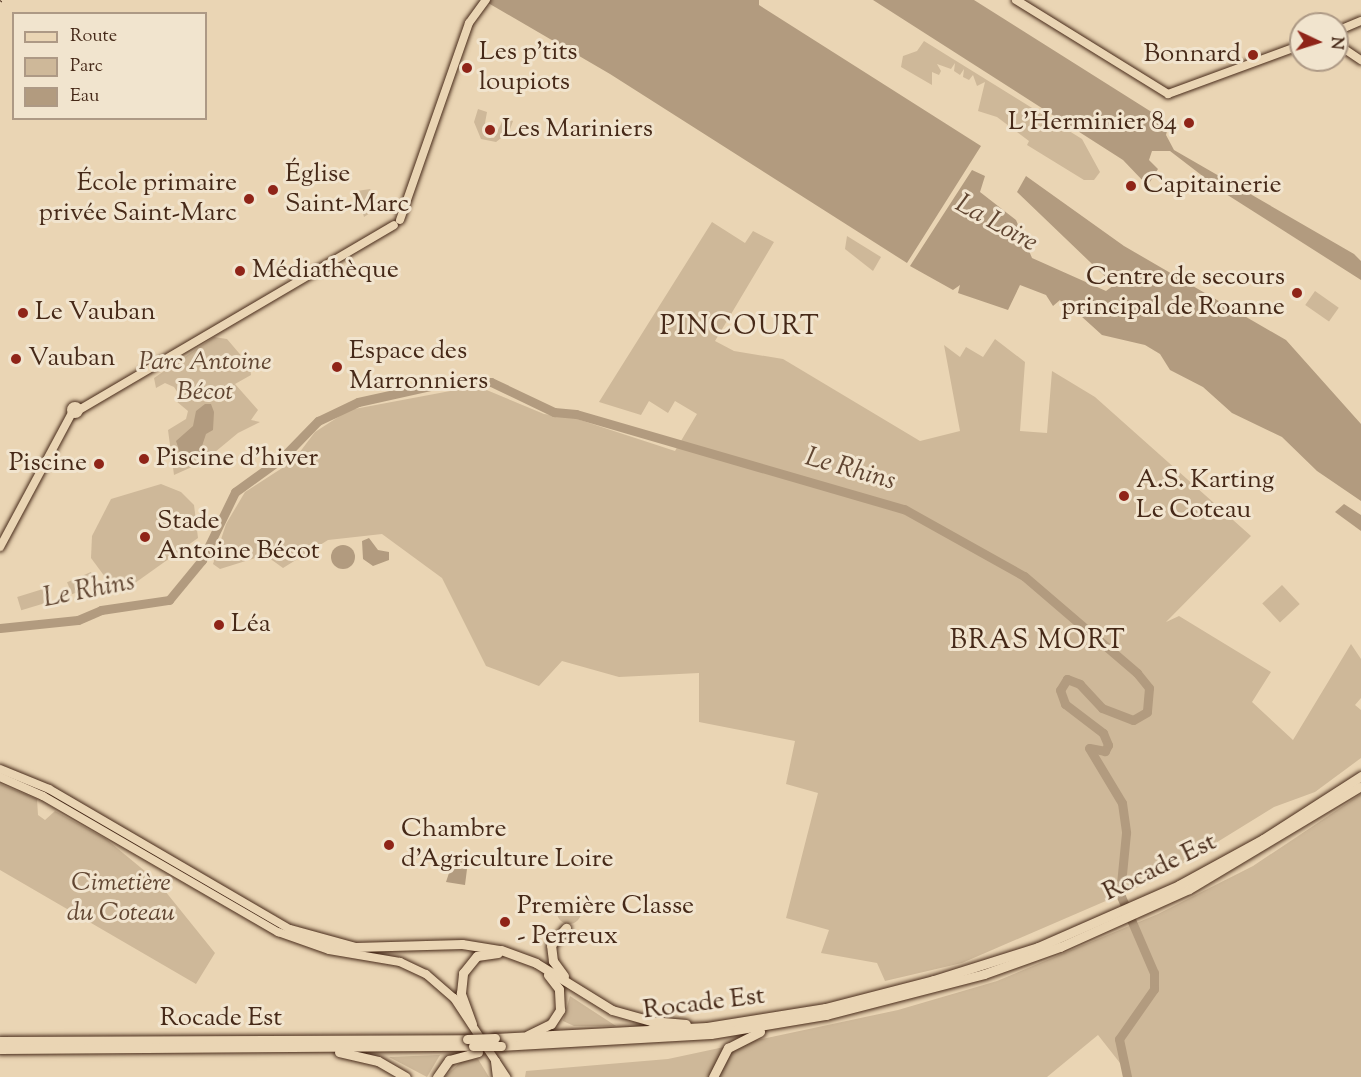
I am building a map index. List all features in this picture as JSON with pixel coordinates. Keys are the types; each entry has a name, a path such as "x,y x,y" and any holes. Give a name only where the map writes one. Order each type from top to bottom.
{"highway":[{"name":"Rocade Est","path":"1143,906 1263,839 1361,776"},
{"name":"Rocade Est","path":"0,1049 473,1046 641,1041 802,1020 984,974 1111,921 1270,844 1361,786"},
{"name":"Rocade Est","path":"503,1045 522,1038 707,1027 887,994 1111,921"},
{"path":"566,928 552,940 552,956 572,987"},
{"path":"290,929 355,947 489,947 536,963 572,987 638,1018 707,1027"},
{"path":"472,1024 460,987 466,967 482,954 512,957 550,977 561,999 551,1024 522,1038"},
{"path":"713,1077 733,1043 802,1020"},
{"name":"Rocade Est","path":"0,1041 473,1046"},
{"path":"437,1077 449,1060 473,1046"},
{"path":"324,1047 378,1061 406,1077"},
{"path":"495,1061 497,1077"}],"main road":[{"path":"1016,0 1160,91 1175,93 1289,50"},
{"path":"0,547 76,412 397,222 469,23 483,4"},
{"path":"0,769 49,789 290,929 354,953"},
{"path":"0,777 43,796 262,924 309,945 400,962 426,974 454,998 506,1077"}],"green space":[{"path":"924,41 1082,139 1100,172 1094,180 1084,180 1027,145 1029,141 997,117 978,111 985,82 977,86 973,75 969,80 963,77 964,69 960,75 954,71 955,63 951,69 937,64 941,71 939,75 932,72 932,85 901,67 903,56 917,51"},
{"path":"478,109 487,112 483,134 494,138 504,118 513,121 509,132 496,142 481,139 474,122"},
{"path":"370,189 381,206 364,217 357,191"},
{"path":"712,222 745,243 753,231 774,242 715,341 734,351 783,359 920,441 960,431 944,345 960,357 966,347 983,357 995,339 1025,362 1020,431 1047,433 1052,371 1095,397 1251,536 1166,622 1179,616 1271,672 1252,702 1293,740 1351,644 1361,659 1361,698 1355,705 1361,710 1361,758 1315,792 1274,807 1159,878 962,963 885,981 877,963 821,953 829,930 786,918 818,793 786,784 795,741 699,722 699,673 619,677 562,661 539,686 486,666 442,578 382,534 328,540 283,568 265,555 220,569 213,564 226,524 245,492 293,461 315,432 349,410 477,386 544,414 574,418 675,451 697,414 675,401 668,413 649,401 641,415 599,402"},
{"path":"847,236 881,257 873,271 845,249"},
{"path":"1315,291 1339,308 1329,322 1305,305"},
{"name":"Parc Antoine Bécot","path":"214,337 227,339 250,366 251,375 235,384 258,410 251,420 260,422 238,433 203,462 174,475 168,430 186,419 188,411 176,401 180,396 174,387 165,383 156,388 154,378"},
{"name":"Stade Antoine Bécot","path":"161,484 181,492 194,505 198,538 128,588 108,581 91,558 92,536 111,499"},
{"path":"91,572 96,584 72,594 67,582"},
{"path":"1282,585 1300,604 1280,622 1262,603"},
{"path":"43,589 47,602 21,610 17,597"},
{"name":"Cimetière du Coteau","path":"0,784 37,799 38,815 45,820 55,811 106,839 157,881 215,953 196,984 0,870"},
{"path":"1361,794 1361,1077 1131,1077 1098,1035 1047,1077 525,1077 526,1071 668,1059 898,1010 997,981 1158,914 1253,866"},
{"path":"569,900 577,904 581,912 577,920 569,924 561,920 557,912 561,904"},
{"path":"570,996 616,1026 574,1026 563,1021"},
{"path":"440,1055 427,1077 389,1057"},
{"path":"478,1059 489,1077 444,1077 462,1061"}],"water":[{"path":"483,0 759,0 759,5 981,146 907,263 610,74"},
{"path":"873,0 974,0 1169,123 1166,135 1174,150 1354,254 1361,261 1361,280 1226,194 1170,151 1152,151 1149,160 1158,169 1148,185 1123,160"},
{"name":"La Loire","path":"972,170 985,176 980,192 1016,220 1032,258 1106,291 1114,285 1017,192 1026,176 1124,246 1286,340 1361,424 1361,501 1317,471 1282,437 1232,413 1203,387 1170,370 1160,354 1145,345 1102,335 1081,316 1068,313 1060,300 1053,306 1046,295 1020,285 1008,310 958,293 960,285 953,290 910,266"},
{"path":"205,404 211,404 214,412 213,430 206,434 200,452 181,456 176,441 193,426 196,411"},
{"path":"1344,504 1361,515 1361,531 1335,512"},
{"path":"369,538 378,550 389,552 389,560 373,566 363,559 362,541"},
{"path":"343,545 351,549 355,557 351,565 343,569 335,565 331,557 335,549"},
{"path":"453,861 468,861 465,885 446,882"}],"waterway":[{"name":"Le Rhins","path":"0,628 78,620 101,610 169,600 202,560 235,492 282,458 318,421 358,402 440,384 491,382 554,412 576,414 904,509 1024,576 1137,673 1149,688 1147,712 1133,720 1102,708 1080,684 1067,679 1060,690 1065,704 1103,733 1108,745 1105,751 1089,748 1122,803 1126,833 1120,894 1154,973 1154,989 1119,1039 1127,1077"}],"place":[{"name":"Bonnard","path":"1253,55"},
{"name":"Les p'tits loupiots","path":"467,68"},
{"name":"L'Herminier 84","path":"1189,123"},
{"name":"Les Mariniers","path":"490,130"},
{"name":"Capitainerie","path":"1131,186"},
{"name":"Église Saint-Marc","path":"273,190"},
{"name":"École primaire privée Saint-Marc","path":"249,199"},
{"name":"Médiathèque","path":"240,271"},
{"name":"Centre de secours principal de Roanne","path":"1297,293"},
{"name":"Le Vauban","path":"23,313"},
{"name":"Vauban","path":"16,359"},
{"name":"Espace des Marronniers","path":"337,367"},
{"name":"Piscine d'hiver","path":"144,459"},
{"name":"Piscine","path":"99,464"},
{"name":"A.S. Karting Le Coteau","path":"1124,496"},
{"name":"Stade Antoine Bécot","path":"145,537"},
{"name":"Léa","path":"219,625"},
{"name":"Chambre d'Agriculture Loire","path":"389,845"},
{"name":"Première Classe - Perreux","path":"505,922"}],"district":[{"name":"PINCOURT","path":"740,328"},
{"name":"BRAS MORT","path":"1038,642"}]}
